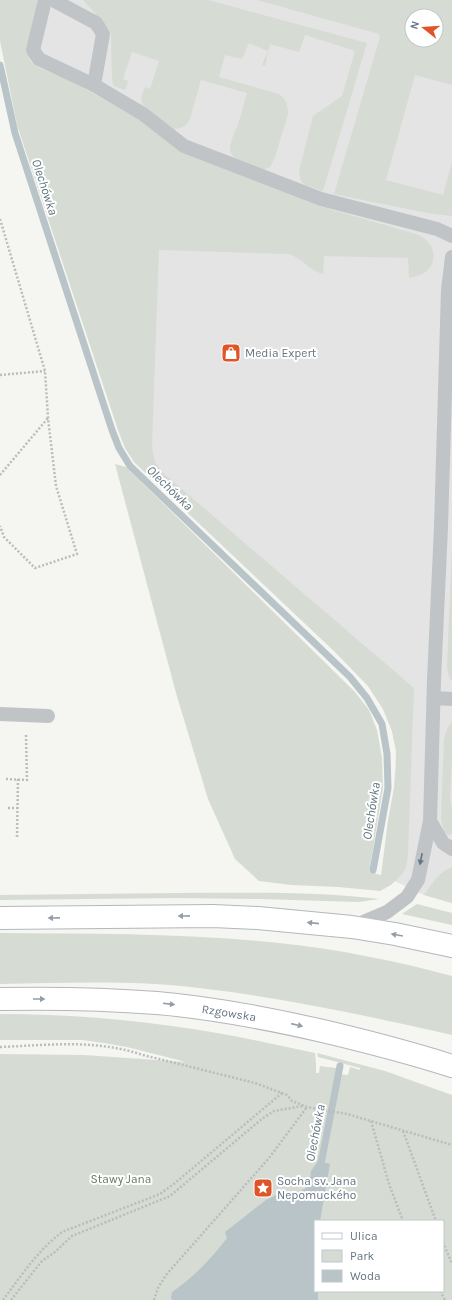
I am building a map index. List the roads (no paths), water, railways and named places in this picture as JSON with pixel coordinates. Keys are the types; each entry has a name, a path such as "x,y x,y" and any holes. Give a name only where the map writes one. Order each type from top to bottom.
{"main road":[{"path":"0,918 213,916 258,918 352,927 452,946"},
{"name":"Rzgowska","path":"0,999 70,998 112,1000 158,1003 217,1010 276,1020 375,1044 452,1066"}],"lane":[{"path":"45,0 33,50 39,59 94,85 143,114 184,146 321,199 438,229 452,236"},
{"path":"53,0 96,23 103,34 94,85"},
{"path":"352,927 387,912 407,897 418,880 430,821 434,698 448,396 448,290 452,257"},
{"path":"434,698 452,699"},
{"path":"0,714 48,716"},
{"path":"430,821 443,843 451,847"}],"water":[{"path":"318,1161 330,1164 320,1220 314,1220 314,1292 318,1292 318,1300 172,1300 172,1292 202,1267 227,1238 225,1232 266,1200 276,1195 297,1193 306,1188 310,1181 311,1171"}],"waterway":[{"name":"Olechówka","path":"0,65 15,133 119,448 130,466 350,677 367,698 382,724 387,754 388,788 373,870"},
{"name":"Olechówka","path":"320,1169 340,1066"}],"place":[{"name":"Media Expert","path":"231,353"},
{"name":"Socha sv. Jana Nepomuckého","path":"263,1188"}],"park label":[{"name":"Stawy Jana","path":"121,1179"}]}
